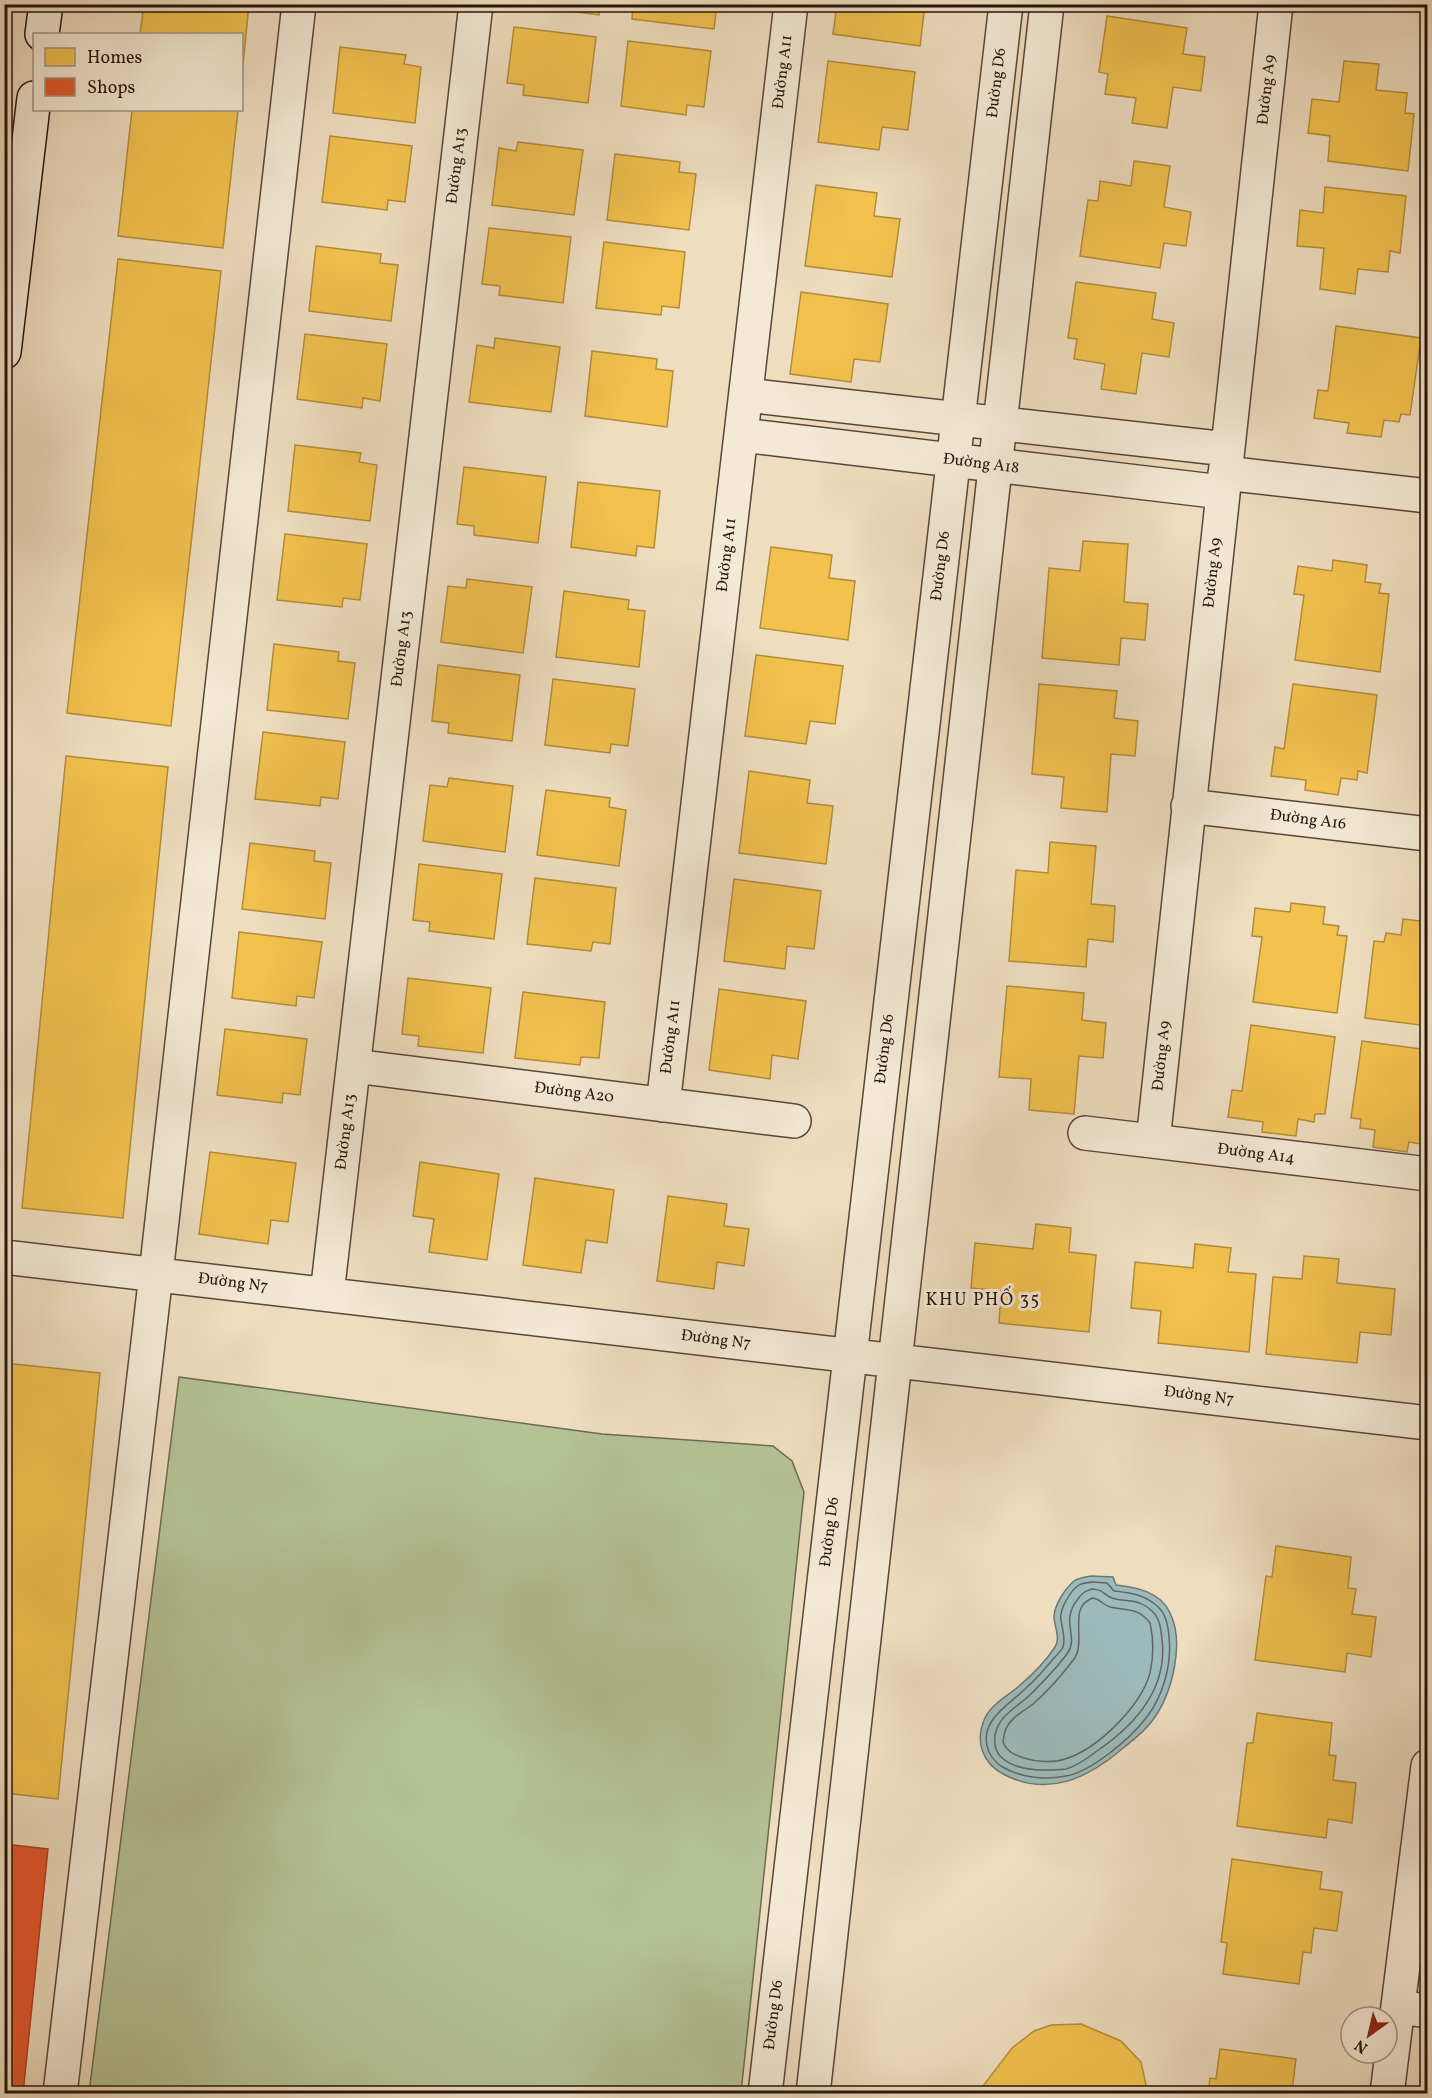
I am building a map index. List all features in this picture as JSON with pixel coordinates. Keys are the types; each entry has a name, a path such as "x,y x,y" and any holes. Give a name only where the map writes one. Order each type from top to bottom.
{"street":[{"path":"42,33 46,4"},
{"path":"60,2094 156,1274 299,4"},
{"name":"Đường A13","path":"327,1294 476,4"},
{"name":"Đường A11","path":"663,1105 790,4"},
{"name":"Đường D6","path":"765,2094 1006,4"},
{"path":"813,2094 1047,4"},
{"name":"Đường A9","path":"1153,1141 1276,4"},
{"path":"4,352 33,106"},
{"name":"Đường A18","path":"746,394 1000,423 1224,471 1428,496"},
{"name":"Đường A18","path":"741,435 995,465 1224,471"},
{"name":"Đường A16","path":"1188,806 1428,834"},
{"name":"Đường A20","path":"354,1066 794,1122"},
{"name":"Đường A14","path":"1085,1132 1428,1174"},
{"name":"Đường N7","path":"4,1257 1428,1423"},
{"path":"1387,2094 1413,2009 1428,1766"}],"green space":[{"path":"179,1377 602,1434 773,1446 792,1461 804,1492 741,2093 89,2093"}],"water":[{"path":"1091,1576 1113,1577 1116,1585 1147,1592 1161,1600 1166,1606 1174,1625 1176,1654 1165,1697 1159,1710 1142,1733 1109,1759 1082,1776 1052,1784 1037,1784 1005,1775 991,1765 983,1751 980,1735 985,1718 991,1709 1043,1663 1055,1647 1057,1636 1054,1616 1058,1602 1074,1581"}],"building: Homes":[{"path":"144,4 249,4 243,65 243,33 140,33"},
{"path":"348,4 412,4 411,12"},
{"path":"518,4 600,4 599,15"},
{"path":"633,4 717,4 714,29 632,19"},
{"path":"837,4 925,4 920,46 833,34"},
{"path":"1107,16 1187,28 1183,54 1205,57 1201,91 1173,87 1167,128 1132,123 1136,98 1105,94 1108,74 1099,72"},
{"path":"514,27 596,37 588,103 523,95 524,85 507,83"},
{"path":"628,41 711,51 704,107 687,105 686,115 621,106"},
{"path":"340,47 406,55 404,64 421,67 415,123 333,113"},
{"path":"828,61 915,72 908,130 882,127 879,150 818,142"},
{"path":"1344,61 1379,64 1376,90 1407,93 1405,113 1414,114 1408,171 1328,161 1330,136 1308,133 1312,99 1339,102"},
{"path":"132,111 238,111 223,248 118,236"},
{"path":"330,136 412,146 405,202 388,200 387,210 322,202"},
{"path":"518,142 583,150 574,215 492,205 499,148 516,151"},
{"path":"615,154 680,162 679,172 696,174 689,230 607,220"},
{"path":"1134,161 1170,166 1164,207 1191,212 1186,246 1164,243 1160,268 1080,256 1088,200 1098,201 1100,181 1131,186"},
{"path":"816,185 877,193 874,216 900,219 892,277 805,266"},
{"path":"1325,187 1406,196 1400,253 1390,251 1388,272 1358,269 1355,294 1320,289 1324,248 1297,246 1300,210 1323,213"},
{"path":"489,228 571,237 563,303 499,295 500,286 482,284"},
{"path":"604,242 685,252 679,308 662,306 661,315 596,308"},
{"path":"316,246 381,254 380,263 398,265 391,321 309,311"},
{"path":"118,259 221,271 171,726 67,713"},
{"path":"1076,282 1156,293 1152,319 1174,323 1169,357 1142,353 1136,394 1101,389 1105,364 1074,359 1077,339 1068,338"},
{"path":"801,292 888,304 880,362 854,359 851,382 790,374"},
{"path":"1336,326 1421,338 1410,415 1401,414 1399,422 1384,420 1381,437 1347,433 1349,423 1314,418 1318,390 1328,391"},
{"path":"305,334 387,344 380,401 363,398 362,408 297,399"},
{"path":"495,338 560,347 551,412 469,402 477,345 494,348"},
{"path":"592,351 657,359 656,369 673,371 667,427 585,416"},
{"path":"295,445 361,453 359,462 377,465 370,521 288,511"},
{"path":"464,467 546,477 538,543 474,535 474,526 457,524"},
{"path":"578,482 660,491 654,548 637,546 636,556 571,547"},
{"path":"285,534 367,544 360,600 343,598 342,607 277,600"},
{"path":"1083,541 1128,544 1124,602 1148,604 1145,640 1121,638 1119,665 1042,658 1049,568 1080,571"},
{"path":"771,547 832,555 829,578 855,581 848,640 760,628"},
{"path":"1333,560 1367,565 1365,582 1381,584 1379,593 1389,594 1380,672 1295,660 1304,595 1294,594 1298,566 1332,571"},
{"path":"467,579 532,587 523,653 441,642 448,586 466,588"},
{"path":"564,591 629,600 628,609 645,611 639,667 556,657"},
{"path":"274,644 339,652 338,661 355,663 348,719 267,710"},
{"path":"756,655 843,666 835,724 810,721 806,744 745,736"},
{"path":"438,665 520,675 512,741 448,733 449,723 432,721"},
{"path":"553,679 635,689 628,746 611,744 610,753 545,745"},
{"path":"1039,684 1117,691 1114,718 1138,721 1135,756 1111,754 1107,812 1061,808 1064,777 1032,774"},
{"path":"1293,684 1377,695 1367,773 1358,771 1357,780 1341,778 1338,795 1305,790 1306,780 1271,776 1275,747 1284,749"},
{"path":"263,732 345,742 338,799 321,797 320,806 255,799"},
{"path":"66,756 168,767 123,1218 22,1208"},
{"path":"1424,764 1428,764 1428,792 1420,791"},
{"path":"749,771 810,780 807,803 833,806 826,864 739,853"},
{"path":"449,778 513,786 505,852 423,841 430,785 447,787"},
{"path":"546,790 610,798 609,807 626,810 619,866 537,855"},
{"path":"1050,842 1096,846 1091,904 1115,906 1113,942 1088,939 1086,967 1009,961 1016,870 1048,873"},
{"path":"250,843 315,851 314,861 331,863 325,919 242,909"},
{"path":"419,864 502,874 494,939 429,931 430,922 413,920"},
{"path":"535,878 616,888 610,944 593,942 591,951 527,944"},
{"path":"734,879 821,891 814,949 787,946 785,969 724,961"},
{"path":"1291,903 1325,907 1323,924 1339,926 1337,935 1347,936 1337,1013 1253,1002 1262,937 1252,936 1255,908 1290,912"},
{"path":"1403,919 1428,922 1428,1026 1365,1018 1374,941 1384,942 1386,933 1401,935"},
{"path":"239,932 322,942 314,998 297,996 296,1006 232,998"},
{"path":"408,978 491,988 483,1053 418,1046 419,1036 402,1034"},
{"path":"1007,986 1084,993 1082,1020 1106,1023 1103,1058 1079,1056 1074,1114 1029,1110 1031,1079 999,1077"},
{"path":"719,989 806,1001 798,1059 772,1055 770,1079 709,1070"},
{"path":"523,992 605,1002 599,1058 581,1057 580,1065 515,1058"},
{"path":"1251,1025 1335,1037 1325,1114 1315,1114 1314,1122 1298,1119 1296,1136 1262,1132 1263,1122 1228,1117 1232,1090 1242,1091"},
{"path":"225,1029 307,1039 300,1095 283,1093 282,1103 217,1095"},
{"path":"1362,1041 1428,1050 1428,1145 1409,1142 1407,1152 1373,1147 1375,1130 1360,1128 1361,1119 1351,1118"},
{"path":"210,1152 296,1163 288,1222 271,1220 268,1244 199,1234"},
{"path":"420,1162 499,1174 487,1260 429,1252 434,1219 413,1216"},
{"path":"535,1178 614,1190 607,1243 586,1240 581,1273 523,1265"},
{"path":"668,1196 727,1204 724,1226 749,1229 744,1266 717,1262 714,1289 657,1281"},
{"path":"1036,1224 1071,1228 1069,1252 1096,1255 1089,1332 999,1323 1001,1291 971,1288 975,1243 1033,1249"},
{"path":"1195,1244 1231,1248 1228,1272 1256,1274 1249,1352 1158,1343 1161,1311 1131,1308 1135,1262 1193,1268"},
{"path":"1304,1256 1339,1259 1337,1283 1395,1289 1391,1335 1360,1332 1357,1363 1266,1354 1273,1277 1302,1279"},
{"path":"4,1363 100,1373 58,1799 4,1793"},
{"path":"1276,1546 1351,1557 1348,1588 1356,1589 1352,1614 1376,1617 1371,1657 1347,1653 1345,1672 1255,1660 1266,1576 1272,1577"},
{"path":"1257,1713 1332,1723 1329,1755 1336,1756 1333,1780 1356,1783 1352,1823 1328,1819 1326,1838 1237,1826 1247,1743 1253,1743"},
{"path":"1232,1859 1322,1872 1320,1889 1342,1892 1337,1931 1314,1928 1311,1953 1303,1952 1299,1984 1223,1974 1227,1943 1221,1942"},
{"path":"1081,2024 1121,2041 1141,2062 1148,2094 977,2094 1012,2048 1034,2031 1051,2025"},
{"path":"1220,2049 1296,2059 1292,2091 1300,2092 1299,2094 1208,2094 1210,2078 1216,2079"}],"building: Shops":[{"path":"4,1844 48,1849 23,2094 4,2094"}],"district":[{"name":"KHU PHỐ 35","path":"983,1300"}]}
